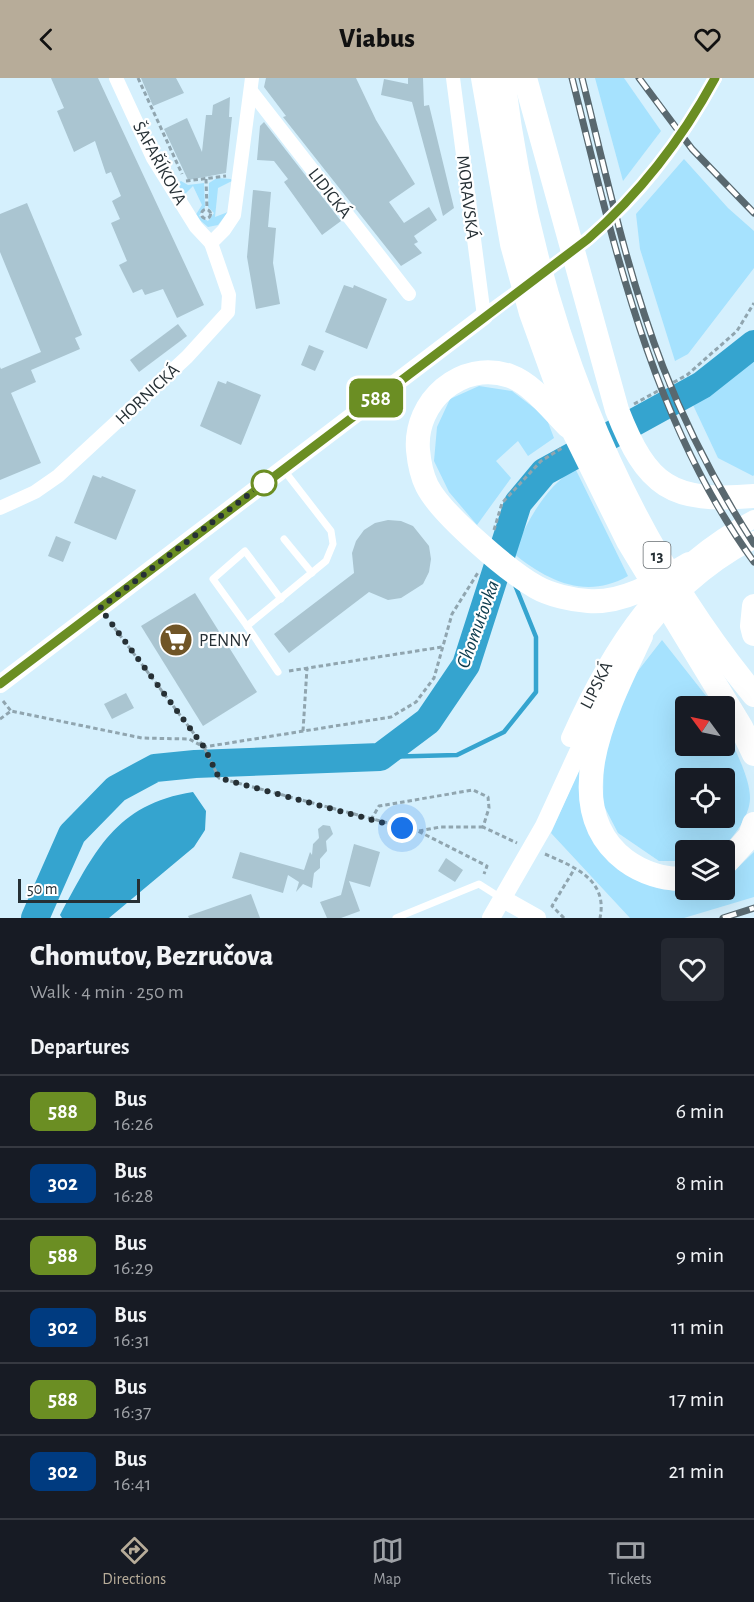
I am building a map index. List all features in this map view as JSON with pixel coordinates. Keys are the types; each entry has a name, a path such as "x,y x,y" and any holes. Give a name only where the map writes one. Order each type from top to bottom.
{"highway":[{"path":"525,78 617,410 631,446 657,477 681,494 706,497 754,496"},
{"name":"13","path":"490,82 520,238 531,313 574,432 628,541 703,664 754,721"},
{"name":"13","path":"520,238 544,292 583,400 612,470 649,541 698,623 754,696"},
{"path":"574,432 528,387 511,376 495,372 474,373 455,380 424,410 418,429 418,452 427,485 444,507 483,546 538,589 590,602 623,597 689,564"},
{"path":"754,606 752,626 754,633"},
{"path":"641,636 596,739 590,773 592,804 601,830 617,854 638,870 675,876"},
{"path":"703,664 754,754"},
{"path":"735,853 750,836 754,824"}],"street":[{"name":"ŠAFAŘÍKOVA","path":"116,78 153,158 196,226 211,243"},
{"name":"MORAVSKÁ","path":"453,78 483,316"},
{"path":"0,684 483,316 588,239 612,217 662,161 716,78"},
{"path":"211,243 234,215 252,84"},
{"name":"LIDICKÁ","path":"252,84 409,294"},
{"name":"HORNICKÁ","path":"0,508 35,492 58,476 216,327 228,312 229,295 211,243"},
{"name":"LIPSKÁ","path":"503,899 532,825 610,656 654,598 689,564 736,528 754,519"},
{"name":"LIPSKÁ","path":"491,918 544,826 605,694 641,636 689,585 754,540"},
{"path":"503,899 537,918"}],"lane":[{"path":"247,626 326,561 333,544 332,531 283,469"},
{"path":"284,539 312,573"},
{"path":"278,672 213,579 244,552 280,598"},
{"path":"396,918 479,884 503,899"}],"path":[{"path":"138,78 182,175 188,182 228,176"},
{"path":"170,184 182,175"},
{"path":"206,178 207,209"},
{"path":"100,608 204,747 219,778 418,831 487,866 479,884"},
{"path":"278,672 442,647"},
{"path":"303,730 308,668"},
{"path":"0,696 11,711 142,738 189,739 204,747"},
{"path":"0,719 11,711"},
{"path":"370,820 380,806 473,790 488,797 489,808 483,827"},
{"path":"418,831 440,827 483,827 500,835"},
{"path":"565,862 598,888 602,903 600,918"},
{"path":"564,918 552,906 575,868"}],"shaded area":[{"path":"595,78 624,78 661,131 623,181"},
{"path":"684,159 728,208 754,231 754,268 688,354 675,361 640,249 636,214"},
{"path":"217,178 232,181 218,188 215,217 228,212 218,225 208,227 195,216 202,205 193,186 184,195 176,184 181,181 188,185 204,183 205,207 199,216 208,221 214,213 208,207 209,183"},
{"path":"754,361 753,476 718,458 693,405"},
{"path":"479,386 512,391 546,417 554,438 528,456 518,441 496,461 511,478 477,525 449,492 434,461 437,427 450,399"},
{"path":"575,468 628,576 612,583 582,587 568,584 539,572 513,553 538,506 554,486"},
{"path":"662,640 706,696 675,696 675,756 735,756 735,750 749,790 749,805 744,820 729,840 675,840 675,861 659,861 618,833 603,804 604,742 634,676"},
{"path":"579,770 583,803 620,871 675,891 675,900 735,900 735,870 754,852 754,897 684,918 630,918 551,833"},
{"path":"193,792 206,811 205,830 194,847 109,918 62,918 60,915 84,871 110,835 144,808 166,798"}],"building":[{"path":"51,78 98,78 204,305 177,318 163,289 145,295 142,289 133,293 119,265 127,261 111,223 120,219 112,201 121,196 111,172 106,174 95,141 74,152 57,111 64,108"},
{"path":"141,78 176,78 184,93 153,106"},
{"path":"266,78 356,78 376,120 415,184 389,202 404,223 429,207 437,220 414,236 418,242 414,244 422,253 401,266 283,117 286,116 264,87"},
{"path":"408,78 423,78 424,106 429,105 454,208 443,216 412,102 381,95 384,79 408,84"},
{"path":"230,97 229,117 232,117 226,173 188,180 164,129 187,118 202,152 206,115 212,115 213,105"},
{"path":"264,122 341,221 322,235 284,182 288,179 274,161 257,160 260,126"},
{"path":"253,190 271,192 268,227 276,228 273,263 280,304 256,309 247,257"},
{"path":"27,203 82,335 75,338 80,349 31,370 36,382 11,393 41,463 0,480 0,367 1,369 41,352 0,252 0,214"},
{"path":"344,285 353,288 354,285 387,299 367,349 325,332"},
{"path":"178,324 187,336 139,372 130,360"},
{"path":"309,345 324,351 315,371 301,365"},
{"path":"218,381 226,384 227,381 261,395 241,445 200,426"},
{"path":"93,475 101,478 102,476 136,490 116,540 74,523"},
{"path":"388,520 401,521 413,526 429,546 431,559 429,572 423,584 401,598 388,600 369,592 289,653 274,634 354,573 352,553 356,541 364,530 375,523"},
{"path":"56,536 71,542 63,562 48,556"},
{"path":"195,593 257,692 203,726 141,626"},
{"path":"126,693 134,708 112,719 104,704"},
{"path":"323,825 330,826 333,834 326,841 327,851 320,859 320,868 314,873 312,888 303,884 296,892 299,882 288,875 283,893 232,878 240,852 304,870 310,852 312,855 313,844 319,838 318,829"},
{"path":"354,844 380,852 370,887 349,881 360,911 341,918 327,918 320,902 341,895"},
{"path":"446,858 463,870 455,882 438,871"},
{"path":"251,894 260,918 189,918 188,916"}],"waterway":[{"name":"Chomutovka","path":"35,918 72,834 116,789 155,768 195,764 380,757 428,721 466,665 518,503 544,472 702,385 754,344"},
{"path":"380,757 457,755 504,732 536,692 536,637 515,585"}],"railway":[{"path":"572,78 621,267 662,390 688,450 718,507 754,562"},
{"path":"582,78 628,260 650,332 682,413 704,458 754,544"},
{"path":"639,78 692,149 754,213"},
{"path":"723,918 754,908"}],"bus line":[{"name":"588","path":"0,684 483,316 588,239 634,194 662,161 688,124 715,78"}],"place":[{"name":"PENNY","path":"176,640"}],"route":[{"path":"264,483 100,608 204,747 219,778 402,828"}]}
